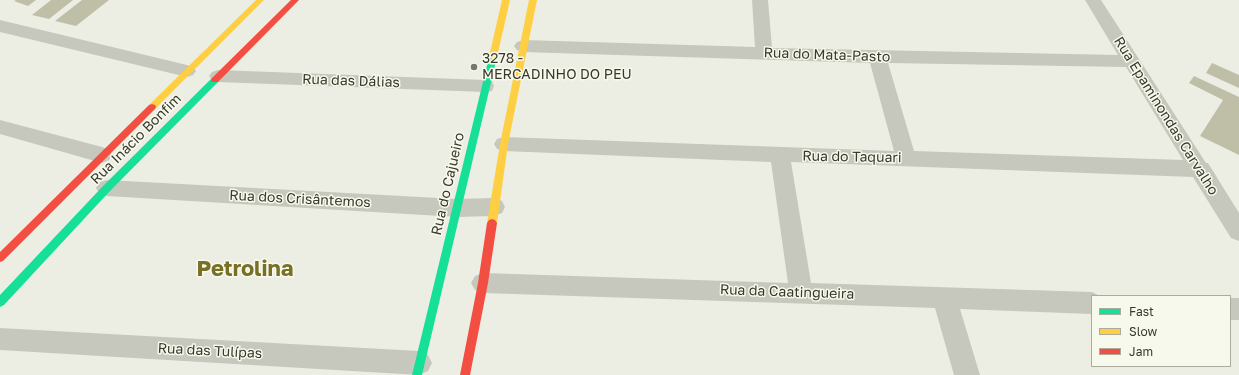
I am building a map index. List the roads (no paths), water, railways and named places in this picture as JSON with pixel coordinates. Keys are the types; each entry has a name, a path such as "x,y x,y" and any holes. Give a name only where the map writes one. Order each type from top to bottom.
{"street":[{"name":"Rua Inácio Bonfim","path":"0,258 187,71 251,19 260,0"},
{"name":"Rua Inácio Bonfim","path":"0,302 107,188 218,76 273,24 295,0"},
{"name":"Rua do Cajueiro","path":"418,369 506,0"},
{"path":"465,375 483,283 504,144 533,0"},
{"path":"760,0 764,53"},
{"name":"Rua Epaminondas Carvalho","path":"1093,0 1239,232"},
{"path":"251,19 273,24"},
{"path":"0,26 187,71"},
{"name":"Rua do Mata-Pasto","path":"523,46 877,57 1130,61"},
{"path":"877,57 906,158"},
{"name":"Rua das Dálias","path":"218,76 485,86"},
{"path":"0,127 102,155"},
{"name":"Rua do Taquari","path":"504,144 780,156 906,158 1200,169"},
{"path":"780,156 801,292"},
{"name":"Rua dos Crisântemos","path":"107,188 457,208 494,207"},
{"path":"17,241 49,249"},
{"name":"Rua da Caatingueira","path":"483,283 801,292 1091,303"},
{"path":"944,297 967,375"},
{"name":"Rua das Tulípas","path":"0,339 418,369"}],"place":[{"name":"3278 - MERCADINHO DO PEU","path":"474,67"}],"district":[{"name":"Petrolina","path":"245,269"}]}
